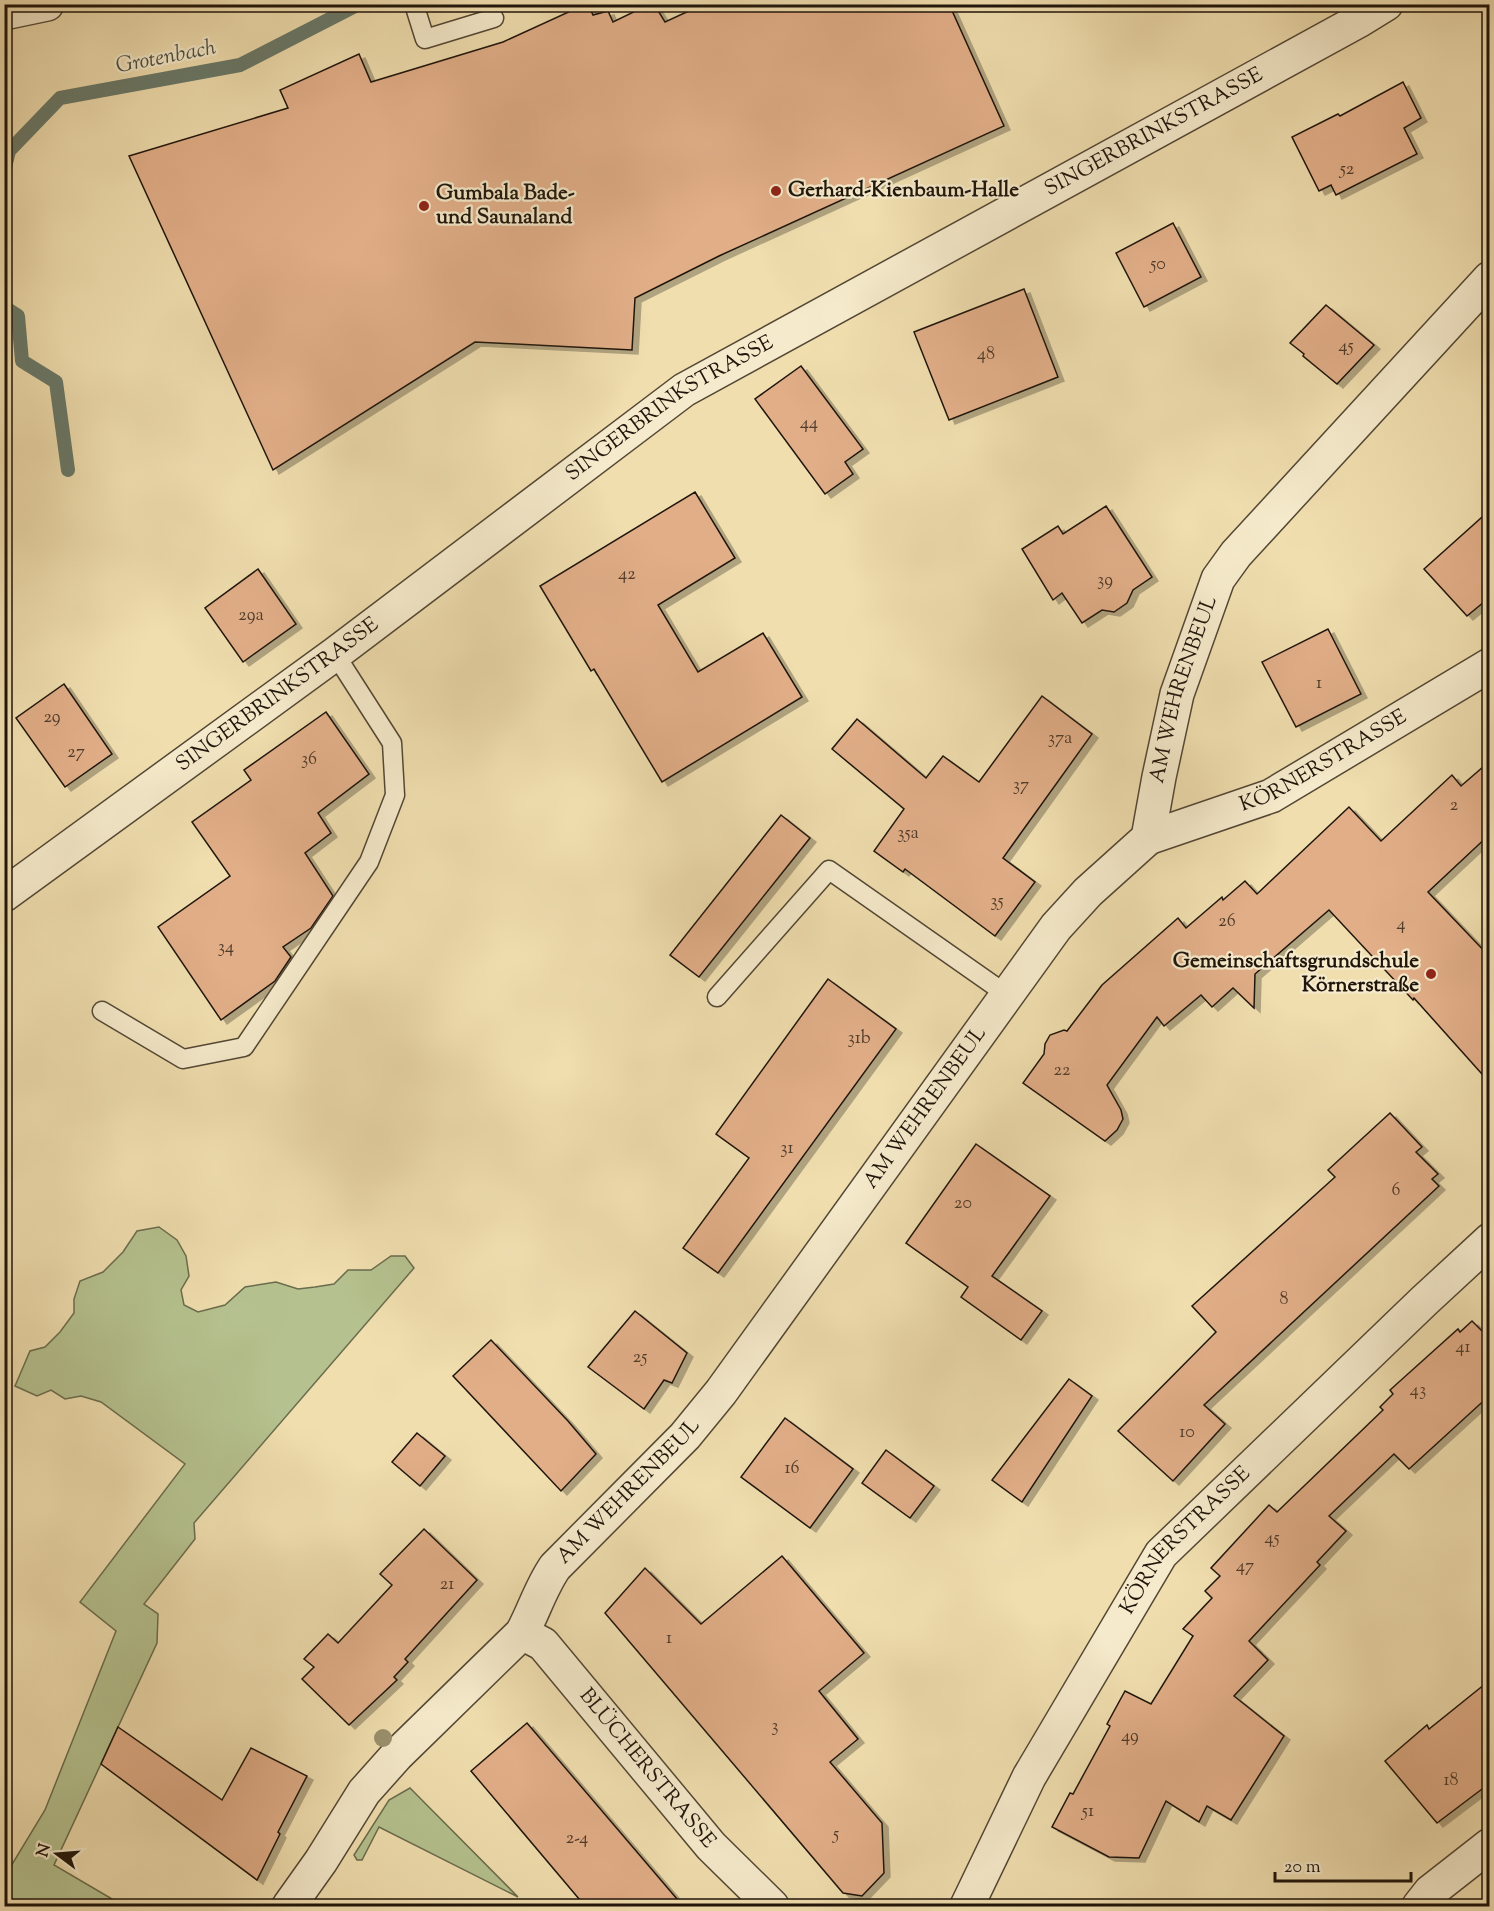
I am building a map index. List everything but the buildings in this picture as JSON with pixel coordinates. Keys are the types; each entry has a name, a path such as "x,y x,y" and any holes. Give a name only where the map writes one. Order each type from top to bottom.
{"street":[{"path":"4,13 47,4"},
{"name":"SINGERBRINKSTRASSE","path":"4,895 335,654 684,390 1365,10"},
{"name":"AM WEHRENBEUL","path":"289,1906 321,1861 364,1792 397,1755 522,1633 555,1567 685,1436 721,1392 1056,927 1088,892 1148,838 1177,694 1218,579 1236,554 1490,278"},
{"name":"KÖRNERSTRASSE","path":"1148,838 1270,796 1490,665"},
{"name":"KÖRNERSTRASSE","path":"967,1906 1029,1777 1161,1554 1490,1240"},
{"name":"BLÜCHERSTRASSE","path":"522,1633 543,1644 711,1846 772,1906"},
{"path":"1419,1906 1430,1892 1490,1845"}],"lane":[{"path":"416,11 425,39 494,18"},
{"path":"102,1011 183,1059 244,1047 369,862 395,795 392,743 335,654"},
{"path":"717,997 830,870 1006,994"}],"green space":[{"path":"159,1227 177,1240 186,1256 189,1276 181,1290 184,1305 198,1312 225,1305 245,1287 276,1282 298,1289 334,1284 348,1270 371,1270 391,1256 405,1256 414,1268 194,1523 195,1539 144,1604 158,1614 157,1643 54,1865 124,1906 5,1906 5,1876 45,1810 116,1631 80,1602 185,1464 101,1402 81,1396 65,1399 51,1390 37,1396 15,1386 30,1351 45,1347 74,1313 74,1299 80,1281 103,1272 123,1252 137,1231"},
{"path":"410,1788 518,1897 379,1827 362,1860 357,1860 354,1855 389,1800"}],"waterway":[{"name":"Grotenbach","path":"4,171 9,151 60,98 240,65 359,4"},
{"path":"4,307 18,316 22,361 56,382 68,470"}],"place":[{"name":"Gerhard-Kienbaum-Halle","path":"776,191"},
{"name":"Gumbala Bade- und Saunaland","path":"424,206"},
{"name":"Gemeinschaftsgrundschule Körnerstraße","path":"1431,974"}]}
